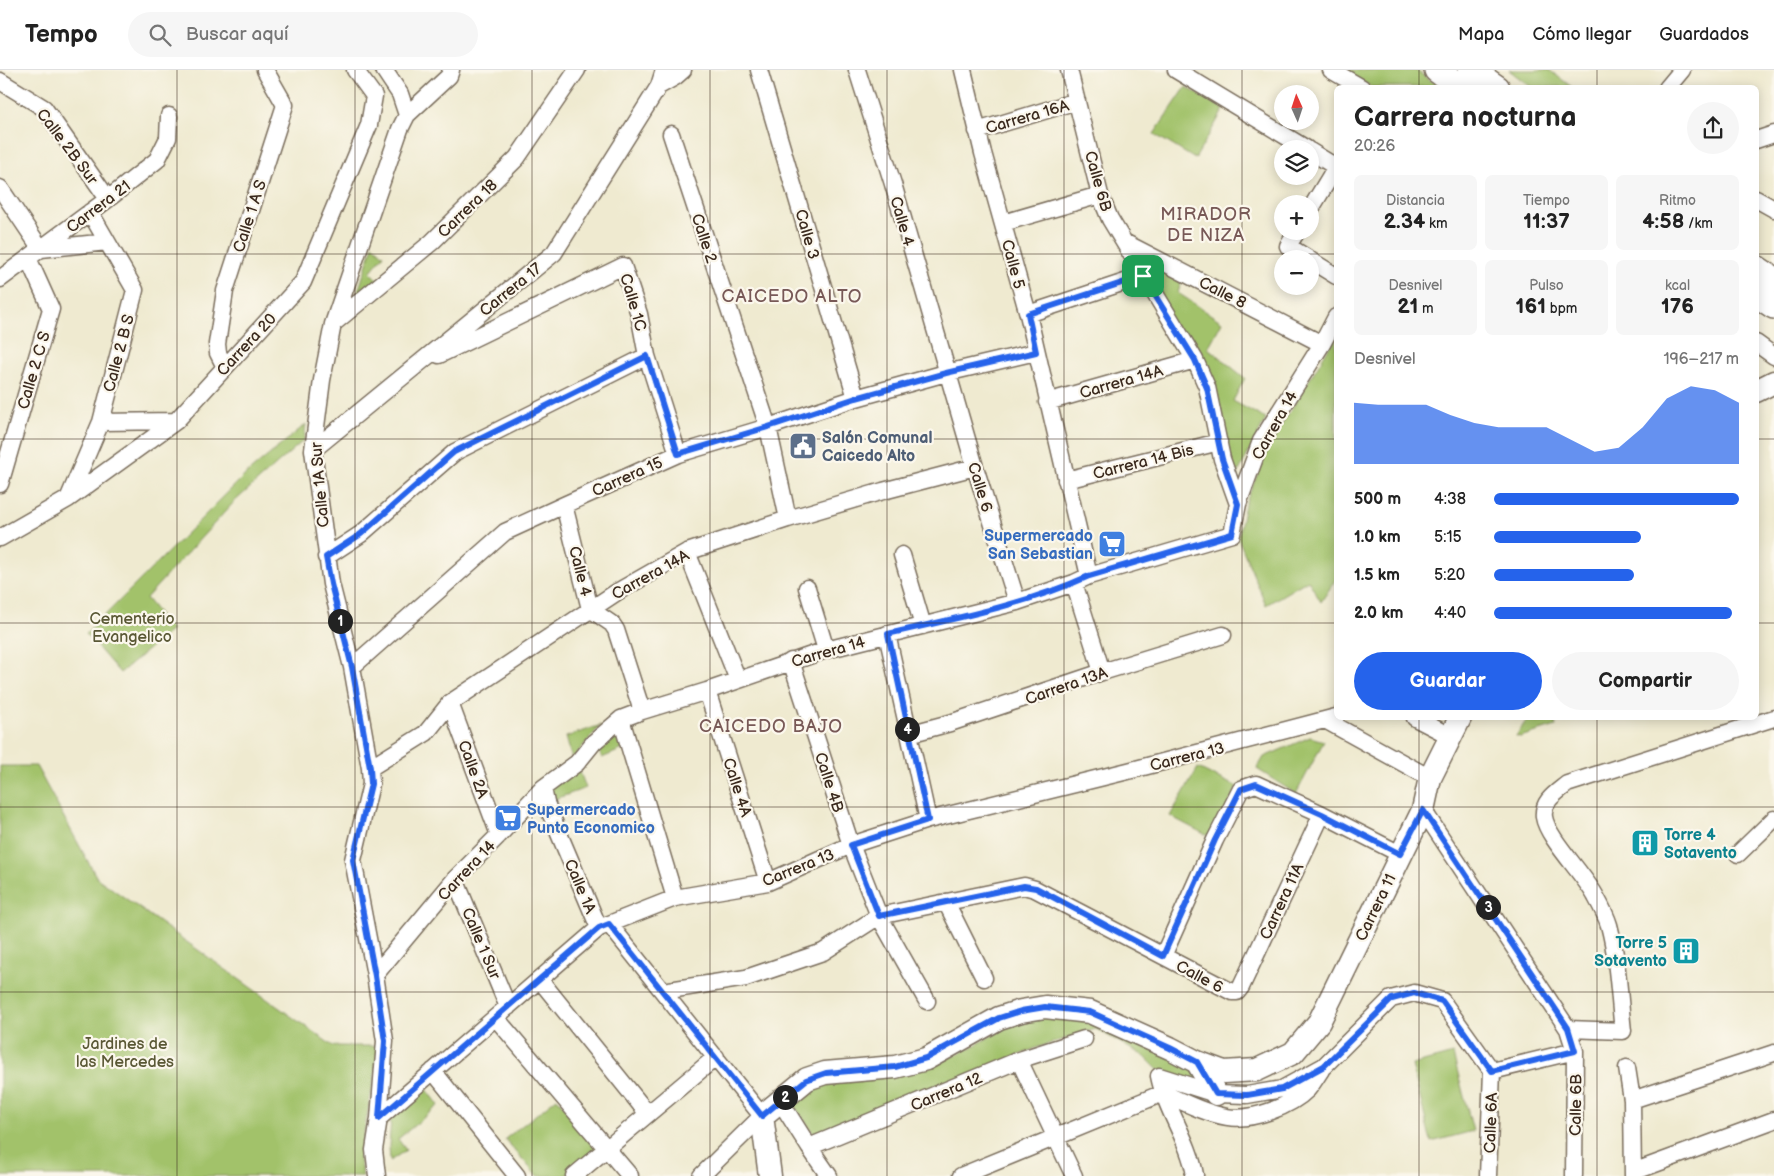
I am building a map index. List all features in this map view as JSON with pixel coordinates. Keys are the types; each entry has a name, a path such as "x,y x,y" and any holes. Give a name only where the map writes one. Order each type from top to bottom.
{"main road":[{"path":"1437,70 1458,85"},
{"path":"1471,70 1492,85"},
{"path":"1759,270 1774,280"},
{"path":"1759,296 1774,306"}],"street":[{"name":"Calle 1 A S","path":"225,366 218,353 217,344 224,291 284,105 265,70"},
{"name":"Carrera 20","path":"0,538 68,499 176,421 304,282 369,125 374,96 355,70"},
{"path":"384,70 400,94 407,114"},
{"path":"333,324 400,129 407,114 449,76 451,70"},
{"name":"Carrera 18","path":"333,324 432,242 517,158 576,70"},
{"name":"Carrera 17","path":"313,450 554,253 659,86 664,70"},
{"name":"Carrera 17","path":"659,86 675,78 683,70"},
{"name":"Calle 3","path":"759,70 856,398"},
{"name":"Calle 4","path":"857,70 893,184 946,373"},
{"name":"Calle 5","path":"963,70 977,131 1028,314 1089,576"},
{"name":"Calle 6B","path":"1069,70 1100,194 1110,219 1195,360 1207,388 1222,459 1238,504"},
{"path":"1176,70 1292,140"},
{"path":"1332,70 1357,85"},
{"path":"1669,85 1681,70"},
{"name":"Calle 2B Sur","path":"0,81 44,108 108,199"},
{"name":"Carrera 16A","path":"977,131 1078,102"},
{"name":"Carrera 21","path":"0,279 157,160 168,138 168,116"},
{"name":"Calle 2","path":"671,134 768,427"},
{"path":"1759,139 1774,134"},
{"path":"1319,157 1334,166"},
{"path":"1319,195 1334,170"},
{"name":"Calle 2 C S","path":"0,188 34,254 51,309 0,484"},
{"path":"1002,223 1100,194"},
{"path":"1759,202 1774,209"},
{"name":"Calle 2 B S","path":"68,499 101,422 135,290 90,212"},
{"path":"1292,240 1288,246 1294,250"},
{"name":"Calle 8","path":"1124,241 1322,344"},
{"path":"34,254 107,242"},
{"path":"1319,265 1334,275"},
{"name":"Calle 1C","path":"415,366 623,266 640,314 647,356 678,454"},
{"path":"1028,314 1143,276"},
{"path":"1322,344 1334,321"},
{"name":"Calle 1A Sur","path":"333,324 322,380 313,450 326,557 352,667 370,768 371,784 353,860 385,1041 379,1118 374,1150 377,1176"},
{"name":"Carrera 14","path":"375,976 455,879 543,788 576,763 594,742 621,719 826,650 1017,602 1089,576 1232,534 1238,504 1261,441 1322,344"},
{"path":"1759,345 1774,356"},
{"name":"Carrera 15","path":"352,667 505,532 678,454 856,398 946,373 1036,352"},
{"path":"326,557 361,534 454,452 647,356"},
{"name":"Carrera 14A","path":"1047,402 1195,360"},
{"name":"Calle 6","path":"946,373 1017,602"},
{"path":"1759,390 1774,382"},
{"path":"101,422 176,421"},
{"path":"768,427 788,519"},
{"name":"Carrera 14 Bis","path":"1066,480 1219,442"},
{"name":"Carrera 14A","path":"370,768 426,733 450,703 590,609 687,552 788,519 974,467"},
{"name":"Calle 4","path":"564,505 590,609 612,624 616,630 642,711"},
{"path":"687,552 738,680"},
{"path":"902,555 923,626"},
{"path":"1074,583 1102,672"},
{"path":"807,588 826,650"},
{"path":"888,634 928,820"},
{"name":"Carrera 13A","path":"909,734 1001,707 1102,672 1223,635"},
{"name":"Calle 4B","path":"791,661 851,845 879,916 927,1001"},
{"name":"Calle 4A","path":"708,691 768,882"},
{"name":"Calle 2A","path":"450,703 499,835"},
{"name":"Carrera 13","path":"379,1118 604,926 675,898 768,882 851,845 928,820 1128,772 1331,718"},
{"path":"1568,1028 1623,1031 1615,952 1608,923 1595,894 1550,833 1544,819 1544,809 1551,796 1567,784 1774,718"},
{"path":"621,719 675,898"},
{"path":"1334,720 1430,778"},
{"path":"1424,720 1455,727"},
{"name":"Carrera 11","path":"1197,1062 1224,1072 1257,1070 1293,1053 1319,1022 1423,810 1430,778 1455,727"},
{"path":"1163,956 1215,840 1241,789 1256,784 1322,814 1400,854"},
{"name":"Calle 1A","path":"543,788 546,803 604,926 663,991 762,1116"},
{"name":"Calle 6B","path":"1423,810 1568,1028 1575,1051 1574,1176"},
{"name":"Carrera 11A","path":"1241,987 1322,814"},
{"path":"1738,854 1774,819"},
{"name":"Calle 1 Sur","path":"455,879 502,1012 630,1176"},
{"name":"Calle 6","path":"879,916 1014,887 1036,888 1232,992 1237,992 1241,987"},
{"path":"946,902 984,978"},
{"path":"663,991 746,978 824,952 879,916"},
{"path":"540,980 648,1114"},
{"path":"961,1176 1162,1093 1228,1117 1261,1116 1292,1101 1308,1089 1324,1066 1392,999 1414,993 1442,1001 1492,1071 1575,1051"},
{"path":"701,1176 762,1116 806,1080 826,1073 895,1067 926,1058 999,1018 1021,1011 1045,1007 1090,1012 1170,1048 1197,1062 1216,1094"},
{"name":"Carrera 12","path":"809,1147 1019,1060 1084,1039"},
{"path":"1632,1100 1774,1054"},
{"path":"574,1176 716,1057"},
{"path":"1019,1060 1074,1176"},
{"path":"1194,1176 1192,1158 1162,1093 1159,1076 1216,1094 1247,1095 1282,1089 1324,1066"},
{"path":"1627,1068 1632,1100 1633,1174 1774,1120"},
{"name":"Calle 6A","path":"1488,1176 1492,1071"},
{"path":"433,1072 517,1176"},
{"path":"780,1102 829,1176"},
{"path":"762,1116 770,1176"}],"green space":[{"path":"1343,70 1415,70 1438,85 1368,85"},
{"path":"1509,70 1549,70 1569,85 1528,85"},
{"path":"1186,87 1224,109 1195,159 1154,134"},
{"path":"373,245 384,255 370,272 379,282 354,304"},
{"path":"1135,251 1183,276 1178,293 1222,322 1208,348 1245,378 1233,401 1266,419 1236,477 1224,436"},
{"path":"1334,339 1334,582 1321,602 1308,580 1266,605 1238,538 1245,504 1270,444"},
{"name":"Cementerio Evangelico","path":"306,424 304,440 234,502 146,598 172,630 120,673 86,634 244,476"},
{"path":"1527,720 1554,720 1556,726 1520,737 1516,736"},
{"path":"601,725 572,759 566,737"},
{"path":"613,727 623,749 602,758 595,743"},
{"path":"1310,737 1324,741 1296,794 1257,769 1264,757"},
{"path":"577,764 586,788 547,802 544,789"},
{"name":"Jardines de las Mercedes","path":"0,766 36,766 97,878 333,1046 380,1046 359,1159 363,1176 0,1176"},
{"path":"1198,768 1237,787 1212,838 1170,816"},
{"path":"1049,1016 1086,1018 1194,1067 1210,1090 1160,1072 1144,1056 1096,1029 1036,1048 819,1141 792,1103 822,1081 928,1068 972,1047 1006,1027"},
{"path":"1453,1054 1473,1131 1431,1142 1412,1065"},
{"path":"425,1087 439,1105 398,1139 406,1150 390,1161 391,1119"},
{"path":"557,1098 600,1147 566,1176 537,1176 505,1139"}],"place":[{"name":"Salón Comunal Caicedo Alto","path":"803,446"},
{"name":"Supermercado San Sebastian","path":"1112,544"},
{"name":"Supermercado Punto Economico","path":"508,818"},
{"name":"Torre 4 Sotavento","path":"1645,843"},
{"name":"Torre 5 Sotavento","path":"1686,951"}],"district":[{"name":"MIRADOR DE NIZA","path":"1206,224"},
{"name":"CAICEDO ALTO","path":"792,296"},
{"name":"CAICEDO BAJO","path":"771,726"}],"route":[{"path":"1143,276 1195,360 1207,388 1222,459 1238,504 1232,534 1089,576 1017,602 888,634 928,820 851,845 879,916 1024,886 1036,888 1163,956 1215,840 1241,789 1256,784 1322,814 1400,854 1423,810 1568,1028 1575,1051 1492,1071 1442,1001 1414,993 1392,999 1324,1066 1282,1089 1247,1095 1216,1094 1197,1062 1170,1048 1090,1012 1045,1007 1021,1011 999,1018 926,1058 895,1067 826,1073 806,1080 762,1116 609,924 599,928 379,1118 385,1041 375,976 354,876 353,860 371,784 370,768 352,667 326,557 361,534 454,452 647,356 678,454 856,398 946,373 1036,352 1028,314 1143,276"}]}
